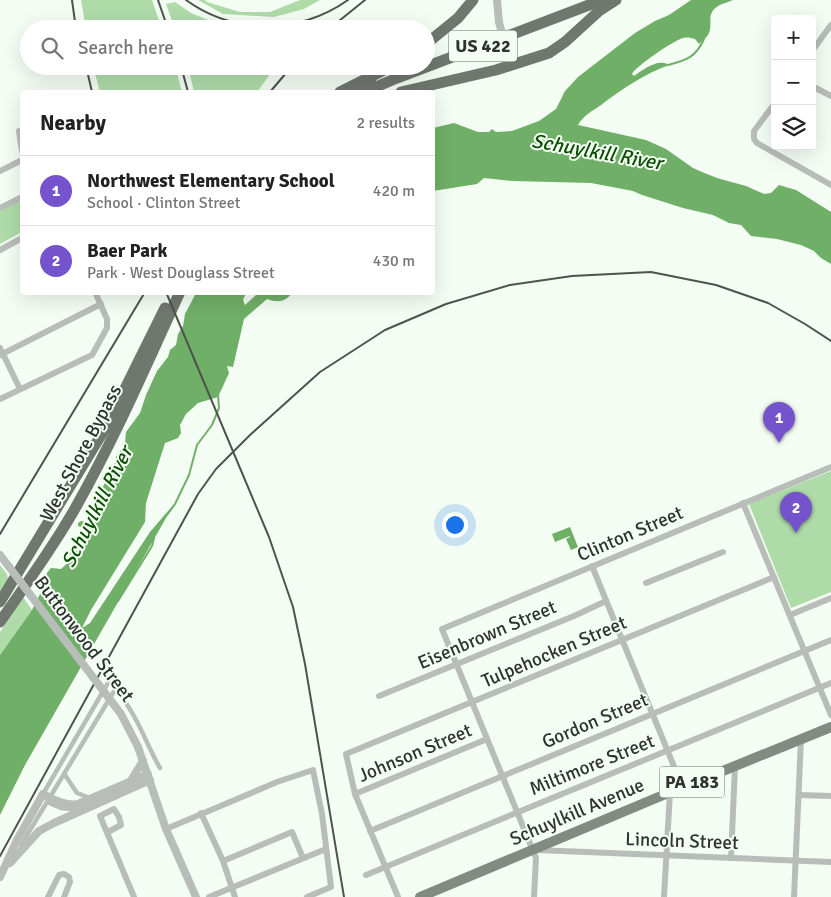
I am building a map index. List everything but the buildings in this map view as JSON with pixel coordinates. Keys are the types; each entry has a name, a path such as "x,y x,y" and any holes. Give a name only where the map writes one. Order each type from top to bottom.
{"highway":[{"path":"435,37 458,18 473,0"},
{"name":"US 422","path":"435,57 583,0"},
{"name":"US 422","path":"435,64 602,0"},
{"path":"410,90 496,70 510,64 542,56 555,50 599,11 616,0"},
{"path":"344,90 374,75"},
{"path":"354,90 389,75"},
{"name":"US 422","path":"369,90 405,75"},
{"name":"West Shore Bypass","path":"0,602 106,427 171,295"},
{"name":"West Shore Bypass","path":"0,622 47,553 85,490 179,295"}],"main road":[{"name":"Schuylkill Avenue","path":"420,897 682,786 831,727"}],"street":[{"path":"497,0 499,22 510,64"},
{"path":"816,45 831,24"},
{"path":"816,88 831,96"},
{"path":"774,105 754,131 753,135 757,143 831,185"},
{"path":"19,130 20,137"},
{"path":"0,170 20,161"},
{"path":"0,208 20,198"},
{"path":"0,250 20,239"},
{"path":"0,399 92,355 107,328 107,319 96,295"},
{"path":"20,389 1,353 101,304"},
{"name":"Clinton Street","path":"456,665 442,629 831,467"},
{"path":"743,503 831,715"},
{"path":"646,583 723,552"},
{"name":"Buttonwood Street","path":"0,555 121,714 138,747 166,829 196,897"},
{"path":"592,566 682,786"},
{"name":"Tulpehocken Street","path":"355,794 346,754 774,577"},
{"path":"790,616 831,598"},
{"name":"Eisenbrown Street","path":"379,696 606,601"},
{"name":"Gordon Street","path":"370,831 831,640"},
{"path":"456,665 536,858 534,897"},
{"path":"46,799 112,676 116,688 135,717 160,768"},
{"name":"Miltimore Street","path":"366,875 831,683"},
{"path":"0,878 17,840 65,775 116,688"},
{"name":"Johnson Street","path":"355,794 487,739"},
{"path":"794,897 801,739"},
{"path":"132,784 143,761"},
{"path":"731,858 735,766"},
{"path":"166,829 201,813 313,770 332,887 307,897"},
{"path":"65,775 77,793 92,798"},
{"path":"5,868 39,831 148,777"},
{"path":"46,799 73,805 132,784 153,789"},
{"path":"664,897 670,792"},
{"path":"355,794 398,897"},
{"path":"799,795 831,796"},
{"path":"46,799 66,809 82,810"},
{"path":"108,832 122,825 114,809 100,816 134,897"},
{"path":"201,813 223,861 235,897"},
{"path":"223,861 292,832 303,858"},
{"path":"210,897 326,849"},
{"name":"Lincoln Street","path":"533,850 831,862"},
{"path":"48,897 59,874 69,877 70,882 64,897"}],"shaded area":[{"path":"81,0 152,0 159,20 84,20"},
{"path":"198,0 205,0 240,12 270,12 300,0 320,0 304,9 274,17 223,14"},
{"path":"175,2 191,13 208,20 172,20 166,4"},
{"path":"95,75 177,75 181,90 99,90"},
{"path":"190,75 269,75 258,90 194,90"},
{"path":"20,201 20,233 0,244 0,211"},
{"path":"831,471 831,592 791,608 749,504"},
{"path":"0,565 7,574 8,579 0,592"},
{"path":"23,597 32,610 0,655 0,632"}],"water":[{"name":"Schuylkill River","path":"691,0 733,0 714,9 711,16 710,31 699,44 695,39 683,38 655,54 640,65 632,74 634,76 655,64 665,63 669,65 642,77 625,88 588,114 578,125 646,140 666,149 693,168 764,194 771,193 779,185 796,190 831,212 831,264 814,251 801,245 777,239 751,236 741,225 729,223 713,215 683,208 633,191 591,183 513,181 484,178 477,184 435,191 435,128 454,123 478,132 489,132 492,129 496,132 512,131 539,121 556,109 565,91 578,77 635,33 669,15"},
{"name":"Schuylkill River","path":"195,295 245,295 243,300 245,305 256,295 290,295 281,301 267,299 244,319 233,367 227,366 229,373 218,397 198,403 186,414 180,425 181,433 178,438 165,443 146,503 145,522 82,628 90,623 150,532 174,504 25,765 0,815 0,655 32,610 41,592 39,586 40,579 45,579 51,568 61,569 71,560 72,549 80,549 82,543 88,539 87,529 78,526 78,523 81,521 95,523 95,502 100,500 100,492 114,467 116,457 125,444 126,432 140,413 157,371 168,357 170,350 176,345 185,314"},
{"path":"570,527 578,547 571,550 566,539 570,536 555,542 552,534"}],"waterway":[{"path":"668,65 690,57 698,50 704,39"},
{"path":"167,515 175,504 189,475 197,445 212,425 219,408 218,395"},
{"path":"118,601 152,546 154,538"}],"railway":[{"path":"72,0 75,20"},
{"path":"158,0 165,20"},
{"path":"186,0 225,20"},
{"path":"305,20 329,11 348,0"},
{"path":"340,20 365,0"},
{"path":"88,75 92,90"},
{"path":"183,75 187,90"},
{"path":"272,90 284,75"},
{"path":"0,856 198,494 216,469 250,435 320,372 385,330 446,304 510,285 572,276 651,272 716,285 768,303 831,341"},
{"path":"0,534 143,295"},
{"path":"167,295 269,537 293,607 305,664 344,897"}],"place":[{"name":"Northwest Elementary School","path":"779,443"},
{"name":"Baer Park","path":"796,533"}]}
